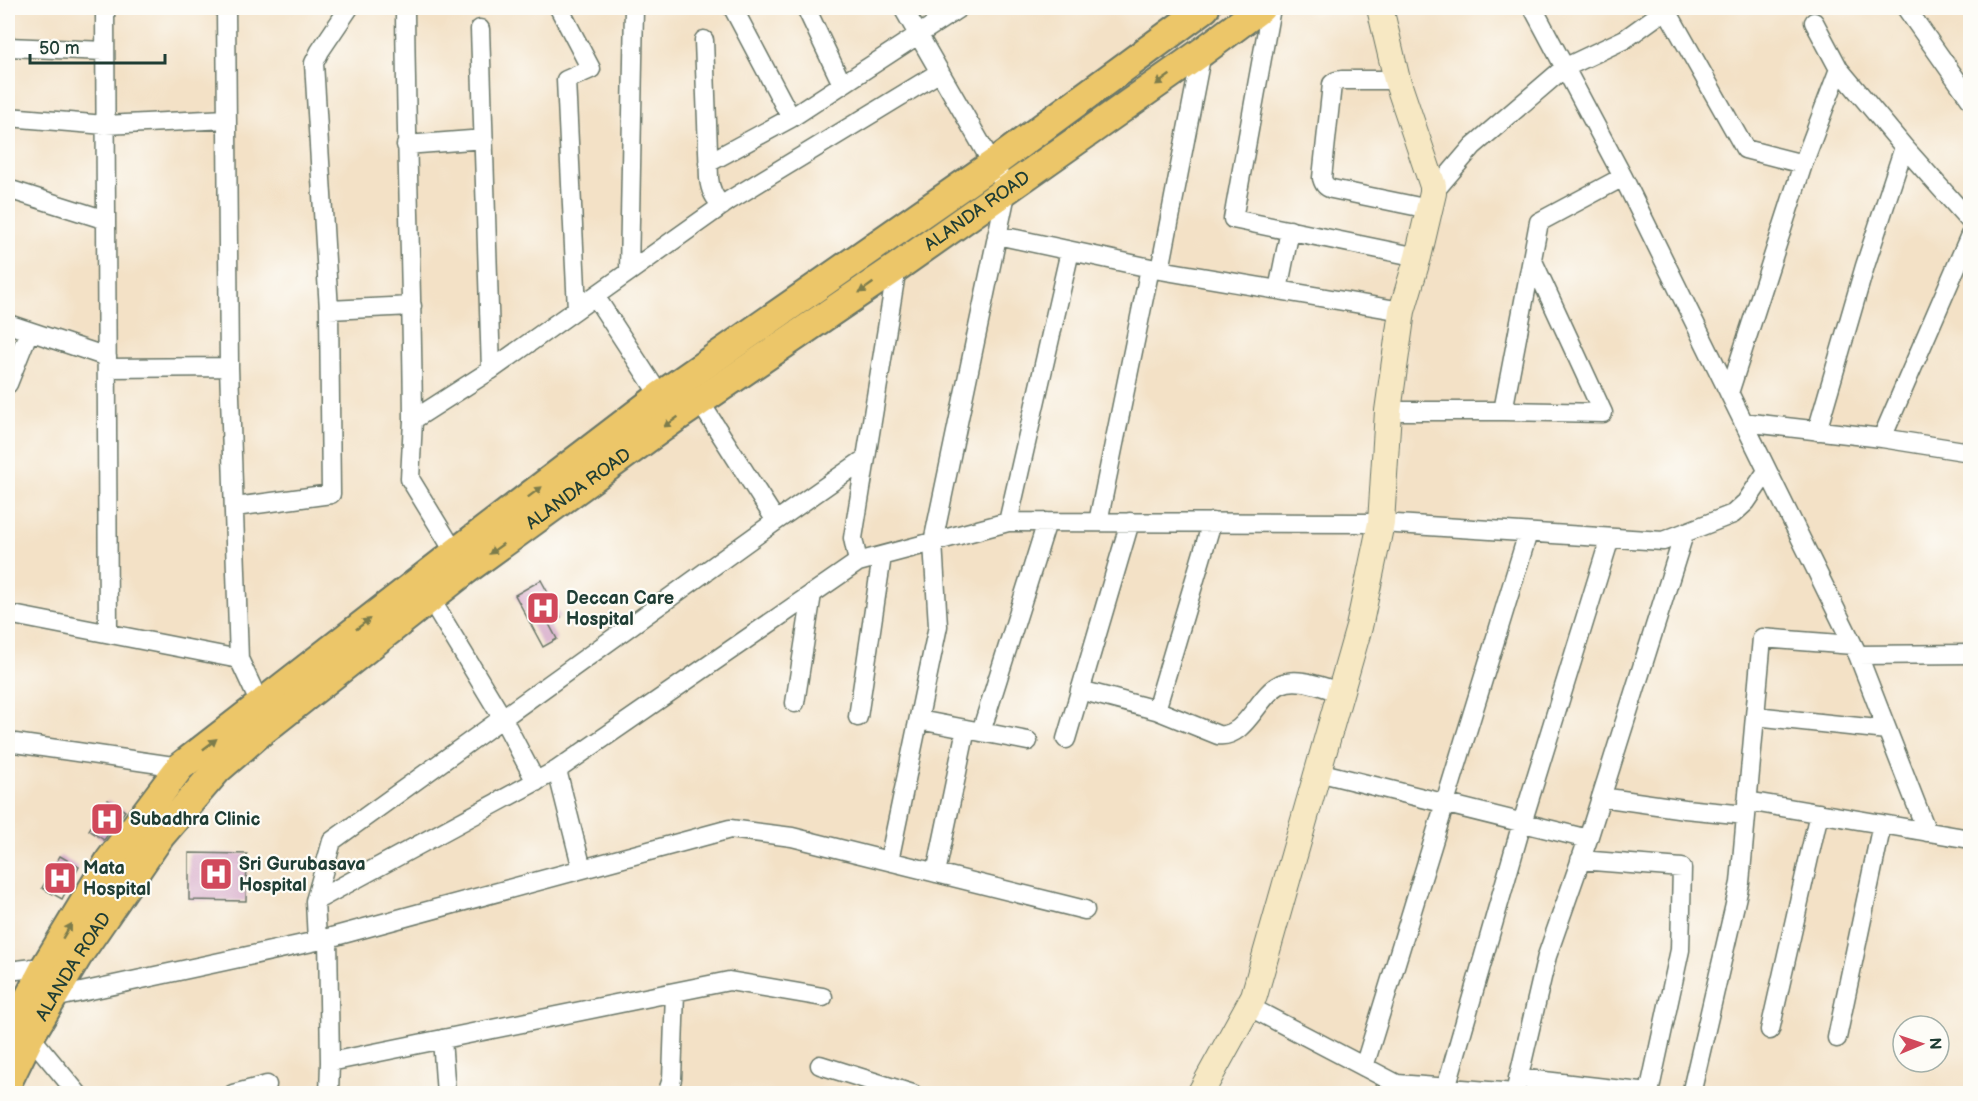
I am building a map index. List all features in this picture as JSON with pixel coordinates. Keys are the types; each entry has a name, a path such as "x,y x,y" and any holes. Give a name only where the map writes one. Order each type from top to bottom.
{"main road":[{"name":"ALANDA ROAD","path":"19,1037 54,998 74,964 161,836 218,770 261,732 430,598 461,561 660,396 993,164 1205,8"},
{"name":"ALANDA ROAD","path":"8,1081 26,1002 45,967 110,860 180,767 260,704 461,561 897,267 1261,8"}],"street":[{"path":"105,8 108,633"},
{"path":"226,8 229,367 239,659 260,704 261,732"},
{"path":"235,507 331,494 329,310 314,63 349,8"},
{"path":"405,8 406,145 412,306 413,420 410,480 461,561"},
{"path":"559,8 591,69 566,80 577,309"},
{"path":"629,272 634,8"},
{"path":"733,8 791,118"},
{"path":"806,8 842,84"},
{"path":"890,861 938,626 933,542 1007,189 903,8"},
{"path":"708,163 791,118 959,8"},
{"path":"1271,8 1233,219 1418,257"},
{"path":"1200,1094 1257,985 1359,627 1380,523 1388,411 1402,311 1418,257 1433,186 1397,80 1380,8"},
{"path":"1533,8 1623,177 1856,650 1927,832"},
{"path":"1431,201 1473,146 1564,68 1625,39 1667,8 1745,149 1803,164"},
{"path":"1906,8 1971,99"},
{"path":"1814,22 1839,69 1904,147 1971,221"},
{"path":"480,29 491,370"},
{"path":"704,40 710,188 713,196 722,206"},
{"path":"8,47 105,51"},
{"path":"1098,522 1202,52"},
{"path":"1729,393 1803,164 1839,69"},
{"path":"413,420 491,370 722,206 940,72"},
{"path":"1397,80 1342,80 1332,84 1323,183 1327,188 1332,189 1431,201"},
{"path":"8,117 105,125 227,118"},
{"path":"406,145 483,139"},
{"path":"1817,431 1865,266 1904,147"},
{"path":"1503,411 1539,222 1623,177"},
{"path":"8,189 106,220"},
{"path":"1278,290 1290,230"},
{"path":"1882,438 1971,234"},
{"path":"998,235 1155,269 1402,311"},
{"path":"1008,522 1070,251"},
{"path":"1388,411 1603,414 1532,260"},
{"path":"858,562 853,538 897,267"},
{"path":"595,296 660,396"},
{"path":"329,310 412,306"},
{"path":"8,324 107,363 229,367"},
{"path":"8,384 29,331"},
{"path":"700,402 776,521"},
{"path":"1743,422 1882,438 1971,452"},
{"path":"329,1094 330,1062 323,939 315,901 332,841 866,458"},
{"path":"315,901 557,770 858,562 1008,522 1380,523 1663,541 1733,514 1746,502 1767,471"},
{"path":"936,873 973,730 1047,522"},
{"path":"1066,739 1130,522"},
{"path":"1156,710 1212,522"},
{"path":"1364,1067 1528,532"},
{"path":"1248,1005 1397,1084 1515,1093 1547,956 1588,839 1684,534"},
{"path":"1446,1088 1522,823 1610,538"},
{"path":"858,717 882,556"},
{"path":"795,704 812,594"},
{"path":"430,598 502,718 536,782"},
{"path":"8,614 239,659"},
{"path":"1691,1094 1740,883 1762,638 1856,650 1971,654"},
{"path":"1080,690 1156,710 1218,735 1226,736 1240,728 1272,691 1281,684 1301,682 1341,692"},
{"path":"1755,716 1887,730"},
{"path":"919,720 1028,741"},
{"path":"8,742 180,767"},
{"path":"557,770 582,869"},
{"path":"1318,772 1588,839"},
{"path":"1601,797 1685,809 1746,808 1819,813 1971,839"},
{"path":"1770,1030 1819,813"},
{"path":"1837,1038 1882,824"},
{"path":"26,1002 54,998 323,939 730,829 792,837 1085,910"},
{"path":"1518,1078 1650,1093 1680,950 1682,868 1580,860"},
{"path":"8,971 74,964"},
{"path":"330,1062 729,981 823,997"},
{"path":"667,1094 672,1078 675,992"},
{"path":"19,1037 78,1094"},
{"path":"442,1039 446,1094"},
{"path":"820,1065 913,1094"},
{"path":"233,1094 267,1085"}],"building":[{"path":"541,580 561,617 549,624 557,639 543,647 515,595"},
{"path":"108,800 125,811 104,840 89,830"},
{"path":"189,853 247,854 246,901 189,900"},
{"path":"60,856 79,867 62,899 42,888"}],"place":[{"name":"Deccan Care Hospital","path":"543,608"},
{"name":"Subadhra Clinic","path":"107,819"},
{"name":"Sri Gurubasava Hospital","path":"216,874"},
{"name":"Mata Hospital","path":"60,878"}]}
